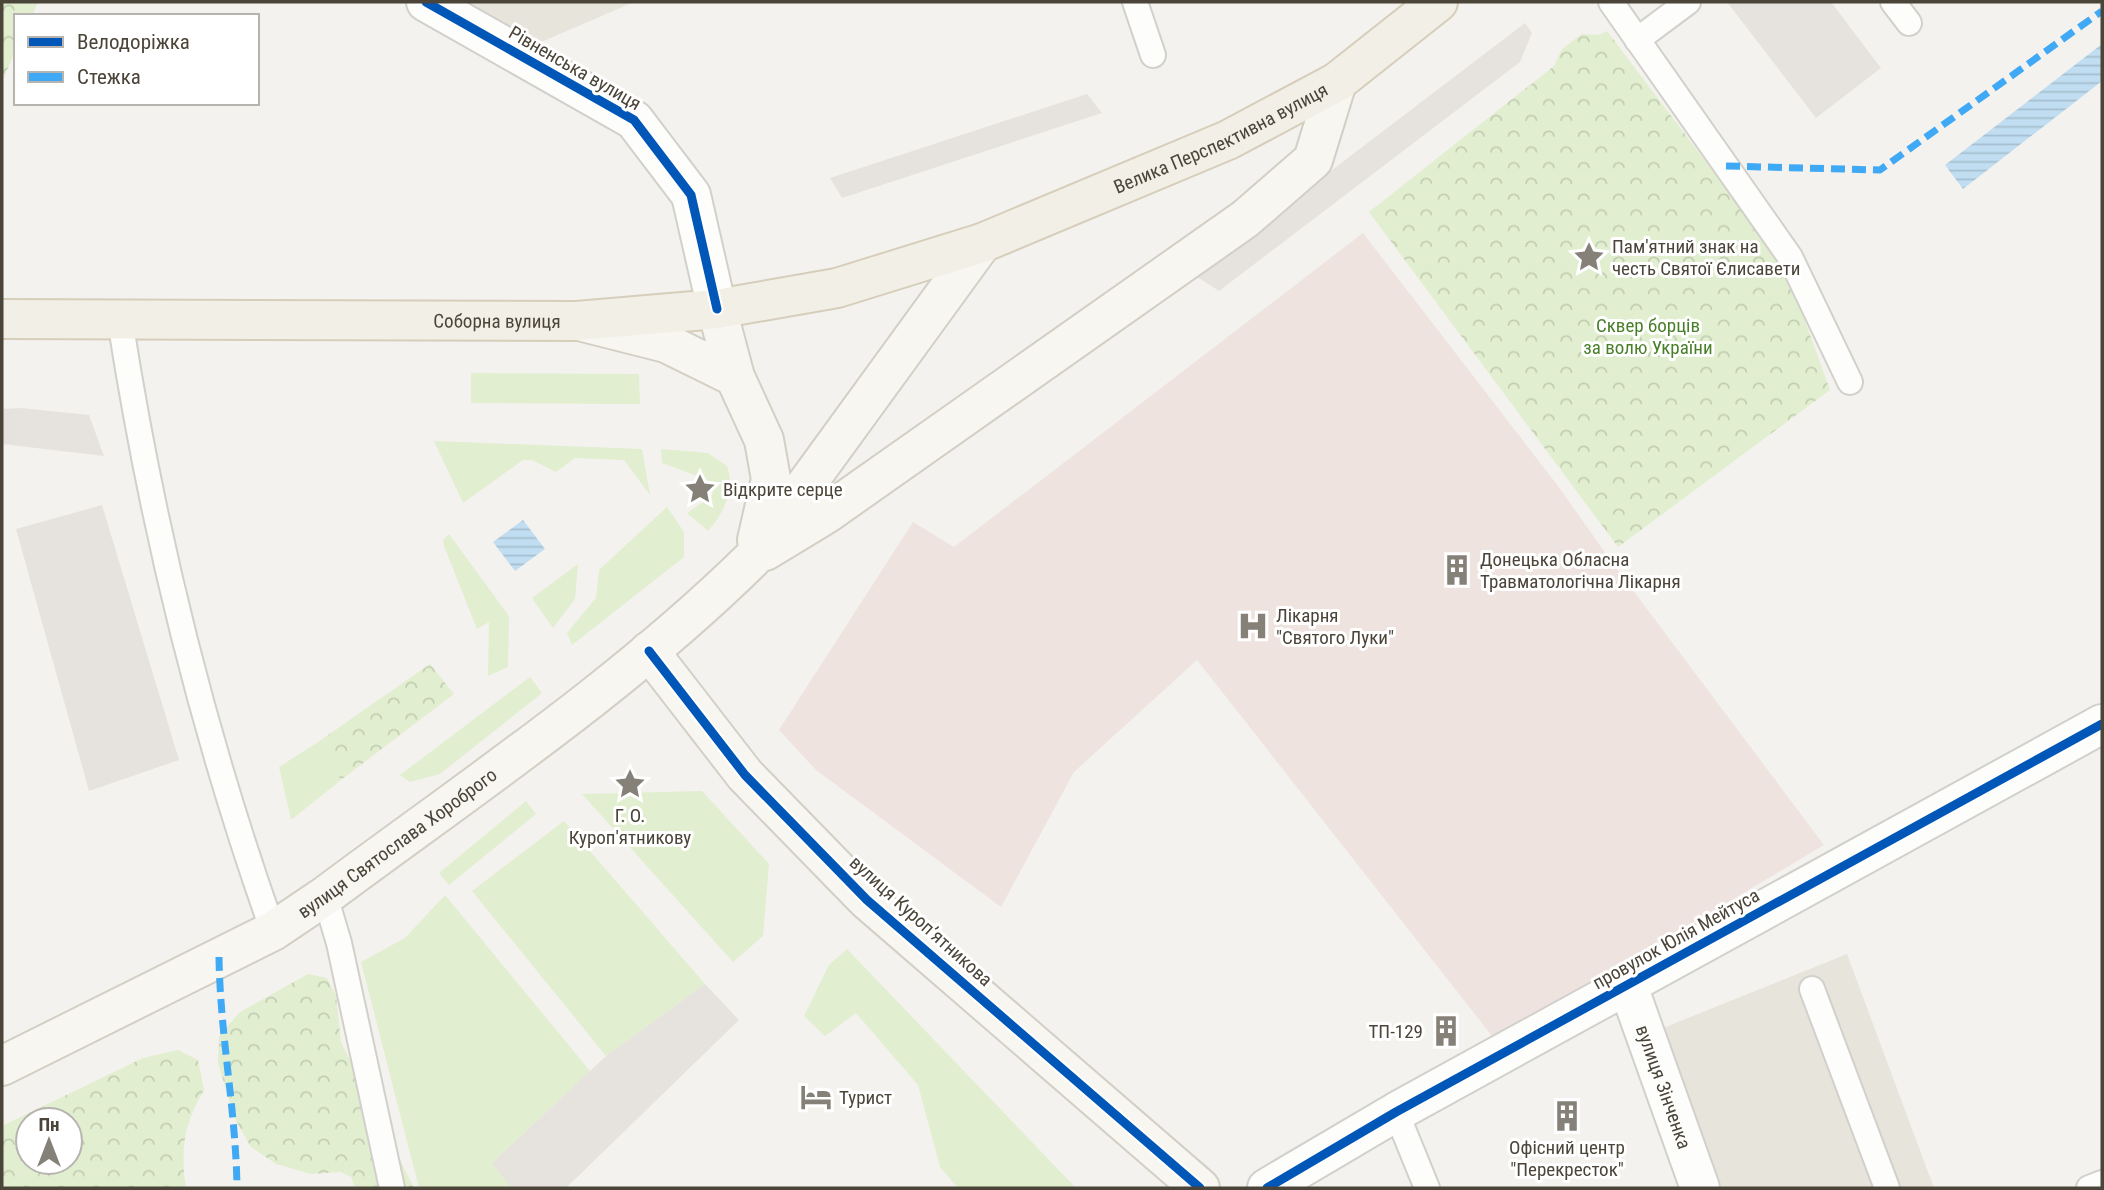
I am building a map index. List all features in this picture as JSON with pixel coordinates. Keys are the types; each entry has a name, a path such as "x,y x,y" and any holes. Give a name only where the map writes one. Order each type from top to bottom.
{"main road":[{"name":"Велика Перспективна вулиця","path":"982,243 1228,140 1337,82 1438,2"},
{"path":"752,559 838,506 1245,219 1312,160 1337,82"},
{"name":"Соборна вулиця","path":"2,318 578,321 717,309 837,288 982,243"},
{"path":"752,559 982,243"},
{"path":"717,309 735,377 764,440 771,479 752,559"},
{"path":"578,321 666,343 735,377"},
{"name":"вулиця Святослава Хороброго","path":"2,1066 272,931 325,896 649,651 714,596 752,559"},
{"name":"вулиця Куропʼятникова","path":"649,651 745,775 867,900 1200,1188"}],"street":[{"name":"Рівненська вулиця","path":"426,2 634,120 691,195 717,309"},
{"name":"провулок Юлія Мейтуса","path":"1268,1188 1396,1112 2102,724"},
{"name":"вулиця Зінченка","path":"1628,986 1700,1188"}],"lane":[{"path":"1135,2 1153,55"},
{"path":"1611,2 1790,257 1850,382"},
{"path":"1637,40 1688,2"},
{"path":"1893,2 1909,23"},
{"path":"120,320 132,400 188,648 230,800 272,931"},
{"path":"325,896 339,943 392,1188"},
{"path":"1812,989 1887,1188"},
{"path":"1396,1112 1427,1188"},
{"path":"2089,1188 2102,1183"}],"shaded area":[{"path":"452,2 634,2 539,43"},
{"path":"1727,2 1831,2 1881,68 1816,118"},
{"path":"1525,23 1532,33 1520,62 1219,291 1194,275"},
{"path":"1087,94 1102,113 842,198 830,178"},
{"name":"Лікарня \"Святого Луки\"","path":"1363,233 1558,486 1824,845 1653,947 1492,1036 1197,660 1074,772 1001,907 816,770 779,730 913,522 954,547"},
{"path":"21,408 89,415 104,456 2,444 2,409"},
{"path":"102,505 179,760 89,791 16,529"},
{"path":"1847,954 1934,1188 1713,1188 1653,1032"},
{"path":"705,984 739,1020 566,1188 512,1188 492,1163 606,1056"}],"green space":[{"path":"2,2 38,2 33,14 14,14 14,54 2,82"},
{"name":"Сквер борців за волю України","path":"1607,31 1786,268 1830,390 1618,547 1369,212 1554,66 1562,49 1582,34 1599,35"},
{"path":"471,373 639,374 640,404 471,403"},
{"path":"434,441 642,449 650,495 624,460 575,458 556,472 532,460 523,460 463,503"},
{"path":"661,449 708,453 727,466 729,492 719,517 708,531 687,513 712,496 713,485 708,480 662,463"},
{"path":"667,507 684,532 684,557 572,645 567,633 596,598 599,570"},
{"path":"449,534 509,616 508,667 488,676 489,622 477,629 444,546 443,540"},
{"path":"578,564 575,599 553,628 532,598"},
{"path":"430,664 454,694 341,780 315,744"},
{"path":"530,677 542,693 440,774 410,782 400,775"},
{"path":"315,744 341,780 291,820 279,767"},
{"path":"702,791 769,864 763,936 733,962 582,794"},
{"path":"526,801 536,814 449,885 439,873"},
{"path":"564,821 705,984 606,1056 472,891"},
{"path":"445,895 590,1071 493,1162 512,1188 419,1188 361,962 405,938"},
{"path":"847,949 1076,1188 958,1188 940,1167 918,1085 856,1013 825,1036 804,1016 829,965"},
{"path":"308,974 327,978 336,996 341,1042 414,1188 355,1188 351,1177 341,1172 311,1174 276,1164 251,1147 235,1119 218,1063 219,1036 240,1012"},
{"path":"178,1050 198,1060 204,1090 192,1114 185,1137 183,1161 186,1188 2,1188 2,1126 14,1120 14,1176 84,1176 84,1106 43,1106 143,1058"}],"water":[{"path":"2102,44 2102,81 1963,189 1945,165"},
{"path":"523,520 545,549 515,571 493,542"}],"marked path":[{"path":"1726,166 1880,170 2102,11"},
{"path":"219,957 237,1188"}],"cycle path":[{"path":"426,2 634,120 691,195 717,309"},
{"path":"649,651 745,775 867,900 1200,1188"},
{"path":"1267,1188 1396,1112 2102,724"}],"place":[{"name":"Пам'ятний знак на честь Святої Єлисавети","path":"1589,257"},
{"name":"Відкрите серце","path":"700,489"},
{"name":"Донецька Обласна Травматологічна Лікарня","path":"1457,570"},
{"name":"Лікарня \"Святого Луки\"","path":"1253,626"},
{"name":"Г. О. Куроп'ятникову","path":"630,784"},
{"name":"ТП-129","path":"1446,1031"},
{"name":"Турист","path":"816,1097"},
{"name":"Офісний центр \"Перекресток\"","path":"1567,1116"}]}
